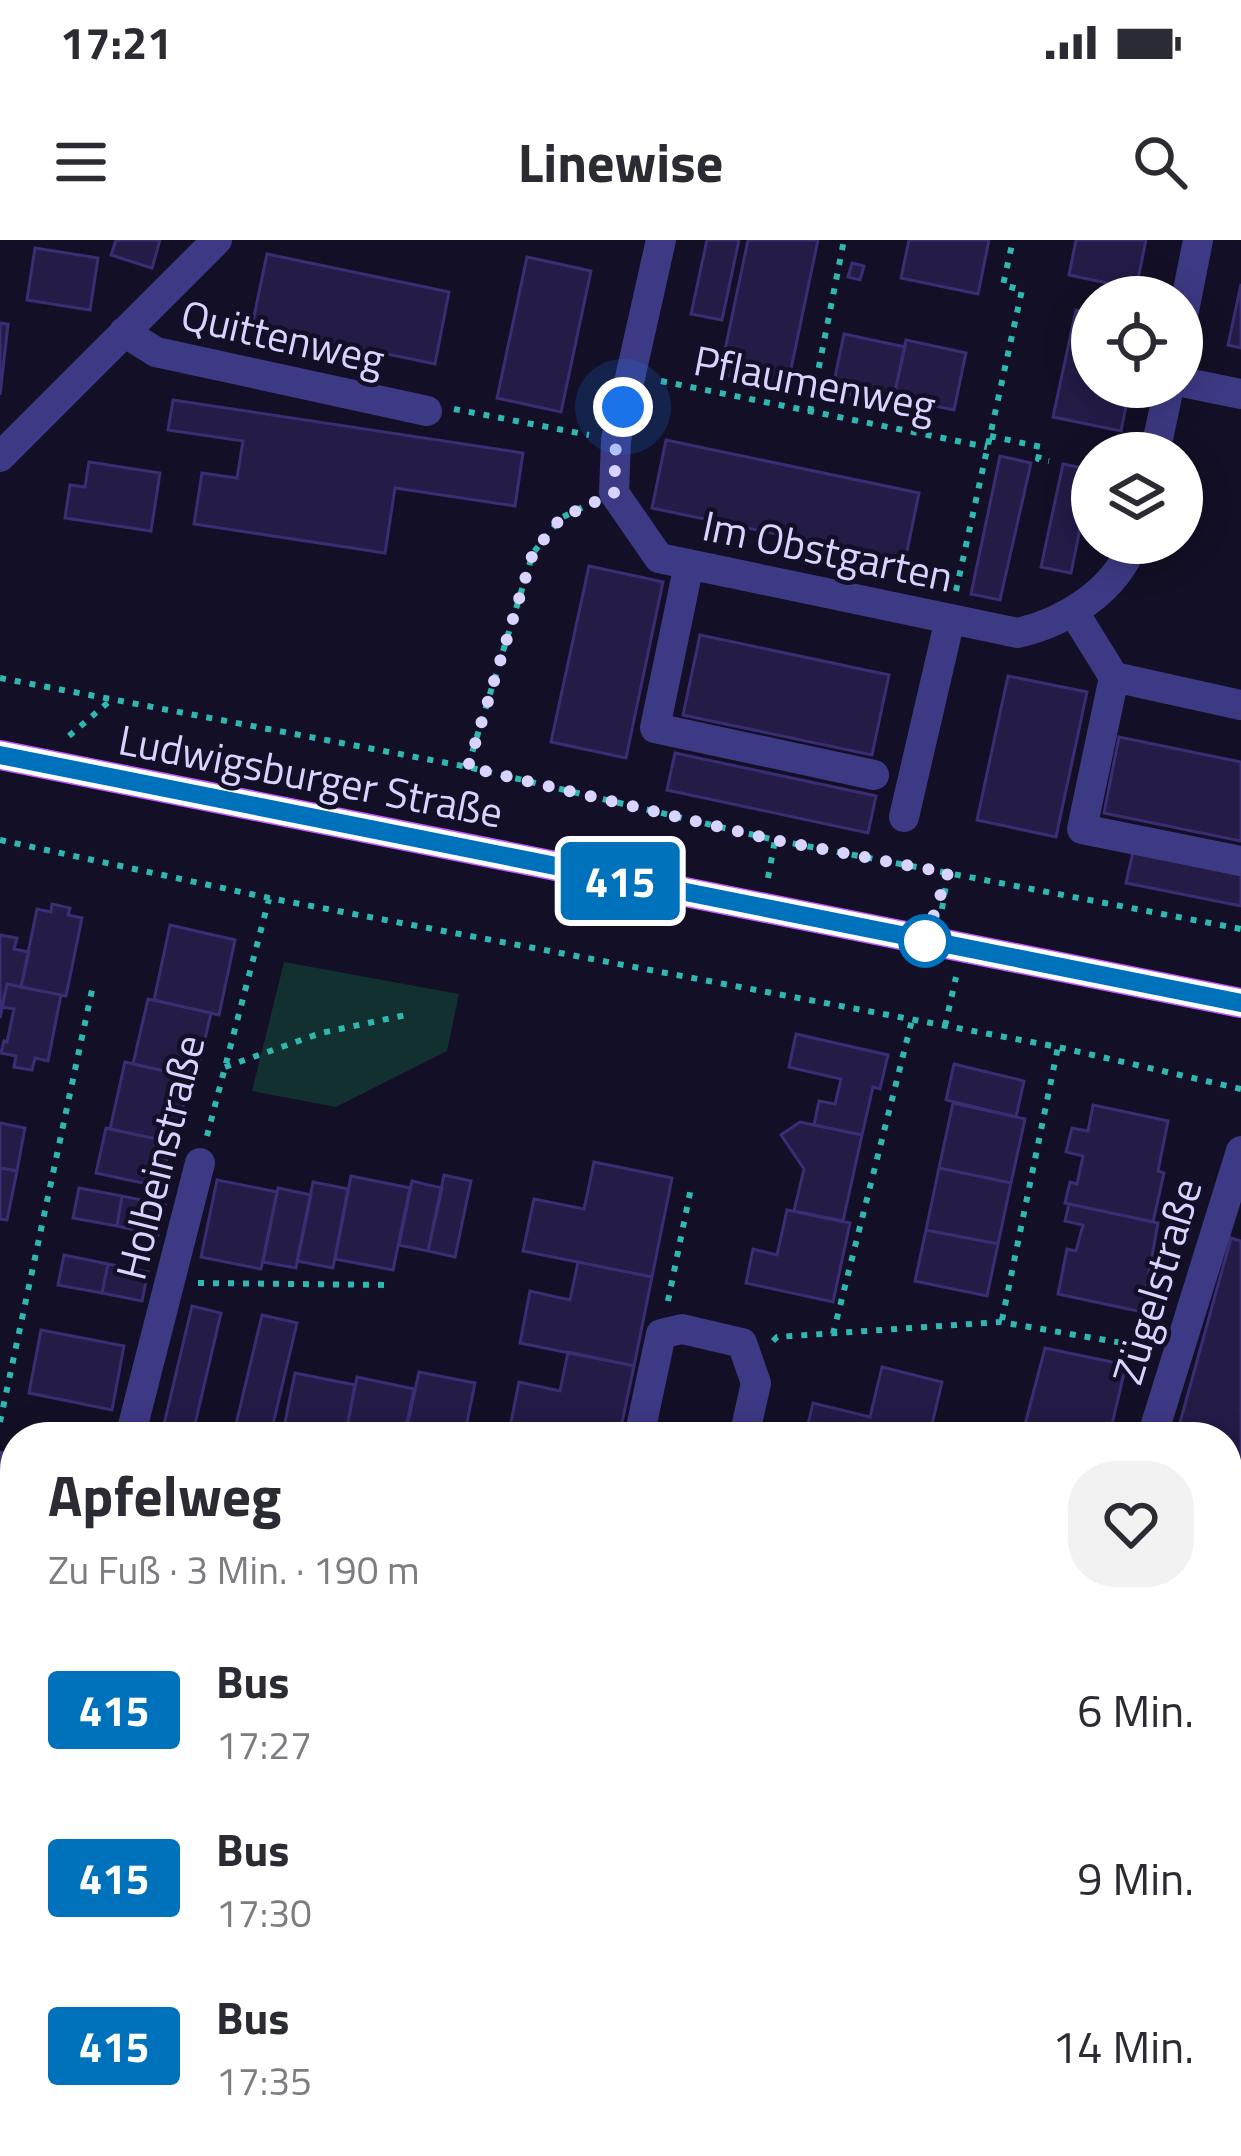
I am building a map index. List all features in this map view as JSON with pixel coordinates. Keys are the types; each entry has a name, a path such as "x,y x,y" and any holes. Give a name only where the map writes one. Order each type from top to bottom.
{"main road":[{"name":"Ludwigsburger Straße","path":"0,755 1241,1003"}],"street":[{"path":"0,457 217,240"},
{"path":"614,493 616,440 661,240"},
{"path":"1191,276 1198,240"},
{"name":"Quittenweg","path":"124,332 156,352 428,411"},
{"path":"1203,386 1241,394"},
{"name":"Im Obstgarten","path":"614,493 659,557 1018,633 1045,627 1073,611 1107,586 1124,564"},
{"path":"689,564 655,728 874,775"},
{"path":"1073,611 1114,677 1082,829 1241,861"},
{"path":"904,818 950,619"},
{"path":"1114,677 1241,705"},
{"name":"Zügelstraße","path":"1157,1422 1241,1150"},
{"name":"Holbeinstraße","path":"134,1422 200,1163"},
{"path":"642,1422 661,1334 682,1329 742,1343 756,1383 747,1422"}],"path":[{"path":"810,412 844,240"},
{"path":"950,619 1022,290 1003,285 1013,240"},
{"name":"Pflaumenweg","path":"631,375 987,447"},
{"path":"428,411 442,407 616,440"},
{"path":"990,436 1041,447 1038,459 1049,461"},
{"path":"468,767 533,553 561,518 614,493"},
{"path":"0,678 468,767 775,840 1241,929"},
{"path":"36,763 112,699"},
{"path":"0,840 269,898 1058,1047 1241,1089"},
{"name":"Holbeinstraße","path":"200,1163 269,898"},
{"path":"0,1422 92,990"},
{"path":"225,1067 321,1034 406,1015"},
{"path":"833,1334 912,1020"},
{"path":"1001,1322 1058,1047"},
{"path":"661,1334 691,1188"},
{"path":"170,1283 392,1285"},
{"path":"751,1362 777,1337 1001,1322 1178,1353"}],"green space":[{"path":"284,962 459,994 447,1051 336,1107 252,1091"}],"building":[{"path":"116,240 160,240 152,268 111,255"},
{"path":"707,240 739,240 722,320 691,314"},
{"path":"748,240 818,240 787,388 720,374"},
{"path":"909,240 989,240 978,294 901,278"},
{"path":"1076,240 1146,240 1139,276 1069,275"},
{"path":"35,248 98,258 90,310 27,300"},
{"path":"267,254 449,292 435,364 252,326"},
{"path":"527,257 591,271 561,412 497,398"},
{"path":"852,263 864,266 860,280 848,277"},
{"path":"1241,284 1241,348 1228,345"},
{"path":"0,323 8,324 0,395"},
{"path":"1071,333 1071,408 1126,408 1121,431 1053,417"},
{"path":"844,334 905,347 892,404 832,391"},
{"path":"906,340 966,353 954,410 894,397"},
{"path":"173,400 523,453 515,506 395,488 385,553 194,524 202,473 237,478 243,441 168,430"},
{"path":"666,440 919,493 905,561 652,508"},
{"path":"1000,456 1031,463 1000,600 971,594"},
{"path":"89,462 160,473 151,531 65,518 70,485 85,487"},
{"path":"1063,464 1071,466 1071,573 1041,567"},
{"path":"589,566 663,582 626,758 551,742"},
{"path":"700,635 889,675 872,755 683,715"},
{"path":"1008,676 1087,692 1056,837 977,820"},
{"path":"1119,737 1241,762 1241,841 1104,813"},
{"path":"675,753 876,796 868,833 667,790"},
{"path":"1133,852 1241,875 1241,906 1126,883"},
{"path":"52,904 70,908 68,915 82,918 66,996 21,987 37,909 51,912"},
{"path":"170,925 235,940 219,1015 154,1000"},
{"path":"0,935 17,938 14,949 29,952 21,987 7,984 0,1018"},
{"path":"7,984 61,995 48,1061 35,1058 32,1070 14,1067 16,1056 1,1053 14,1009 2,1007"},
{"path":"148,999 211,1013 196,1078 133,1064"},
{"path":"796,1034 888,1055 880,1089 873,1087 862,1135 814,1125 819,1101 835,1104 841,1079 789,1067"},
{"path":"125,1062 190,1077 175,1143 110,1129"},
{"path":"954,1064 1024,1081 1016,1117 946,1100"},
{"path":"953,1103 1025,1119 1011,1183 939,1168"},
{"path":"1093,1105 1168,1121 1158,1171 1164,1173 1153,1222 1065,1203 1070,1182 1077,1184 1083,1156 1066,1152 1072,1128 1088,1131"},
{"path":"800,1122 862,1135 843,1221 794,1211 804,1169 781,1135"},
{"path":"0,1123 25,1128 17,1171 0,1168"},
{"path":"106,1128 170,1142 161,1187 96,1173"},
{"path":"594,1162 672,1178 652,1277 523,1251 534,1199 584,1209"},
{"path":"0,1168 17,1171 7,1220 0,1219"},
{"path":"939,1168 1011,1183 998,1244 926,1230"},
{"path":"444,1175 471,1181 455,1257 428,1251"},
{"path":"351,1176 410,1188 393,1270 335,1259"},
{"path":"217,1180 277,1192 261,1269 201,1257"},
{"path":"412,1181 442,1188 428,1251 399,1245"},
{"path":"313,1182 348,1189 333,1268 297,1261"},
{"path":"79,1188 122,1196 117,1226 73,1218"},
{"path":"278,1188 311,1195 296,1268 263,1262"},
{"path":"122,1196 165,1205 158,1235 117,1226"},
{"path":"1069,1204 1158,1223 1142,1312 1058,1294 1067,1249 1076,1251 1083,1225 1065,1221"},
{"path":"787,1210 850,1223 833,1302 746,1283 753,1249 777,1255"},
{"path":"926,1230 998,1244 987,1296 915,1281"},
{"path":"1231,1238 1241,1241 1241,1422 1180,1422"},
{"path":"64,1255 108,1264 102,1293 58,1285"},
{"path":"578,1262 652,1277 634,1366 520,1343 530,1291 570,1300"},
{"path":"108,1264 148,1272 142,1301 102,1293"},
{"path":"192,1306 221,1313 196,1422 165,1422"},
{"path":"262,1315 297,1323 274,1422 237,1422"},
{"path":"41,1330 124,1346 112,1410 29,1393"},
{"path":"1045,1348 1126,1365 1113,1422 1026,1422"},
{"path":"568,1352 634,1366 622,1422 511,1422 519,1382 560,1391"},
{"path":"882,1367 942,1382 933,1422 809,1422 813,1403 870,1417"},
{"path":"419,1372 475,1383 467,1422 408,1422"},
{"path":"295,1373 355,1385 348,1422 285,1422"},
{"path":"357,1377 414,1389 407,1422 348,1422"}],"bus line":[{"name":"415","path":"0,755 1241,1003"}],"route":[{"path":"623,407 614,493 561,518 533,553 468,767 775,840 948,873 925,941"}]}
